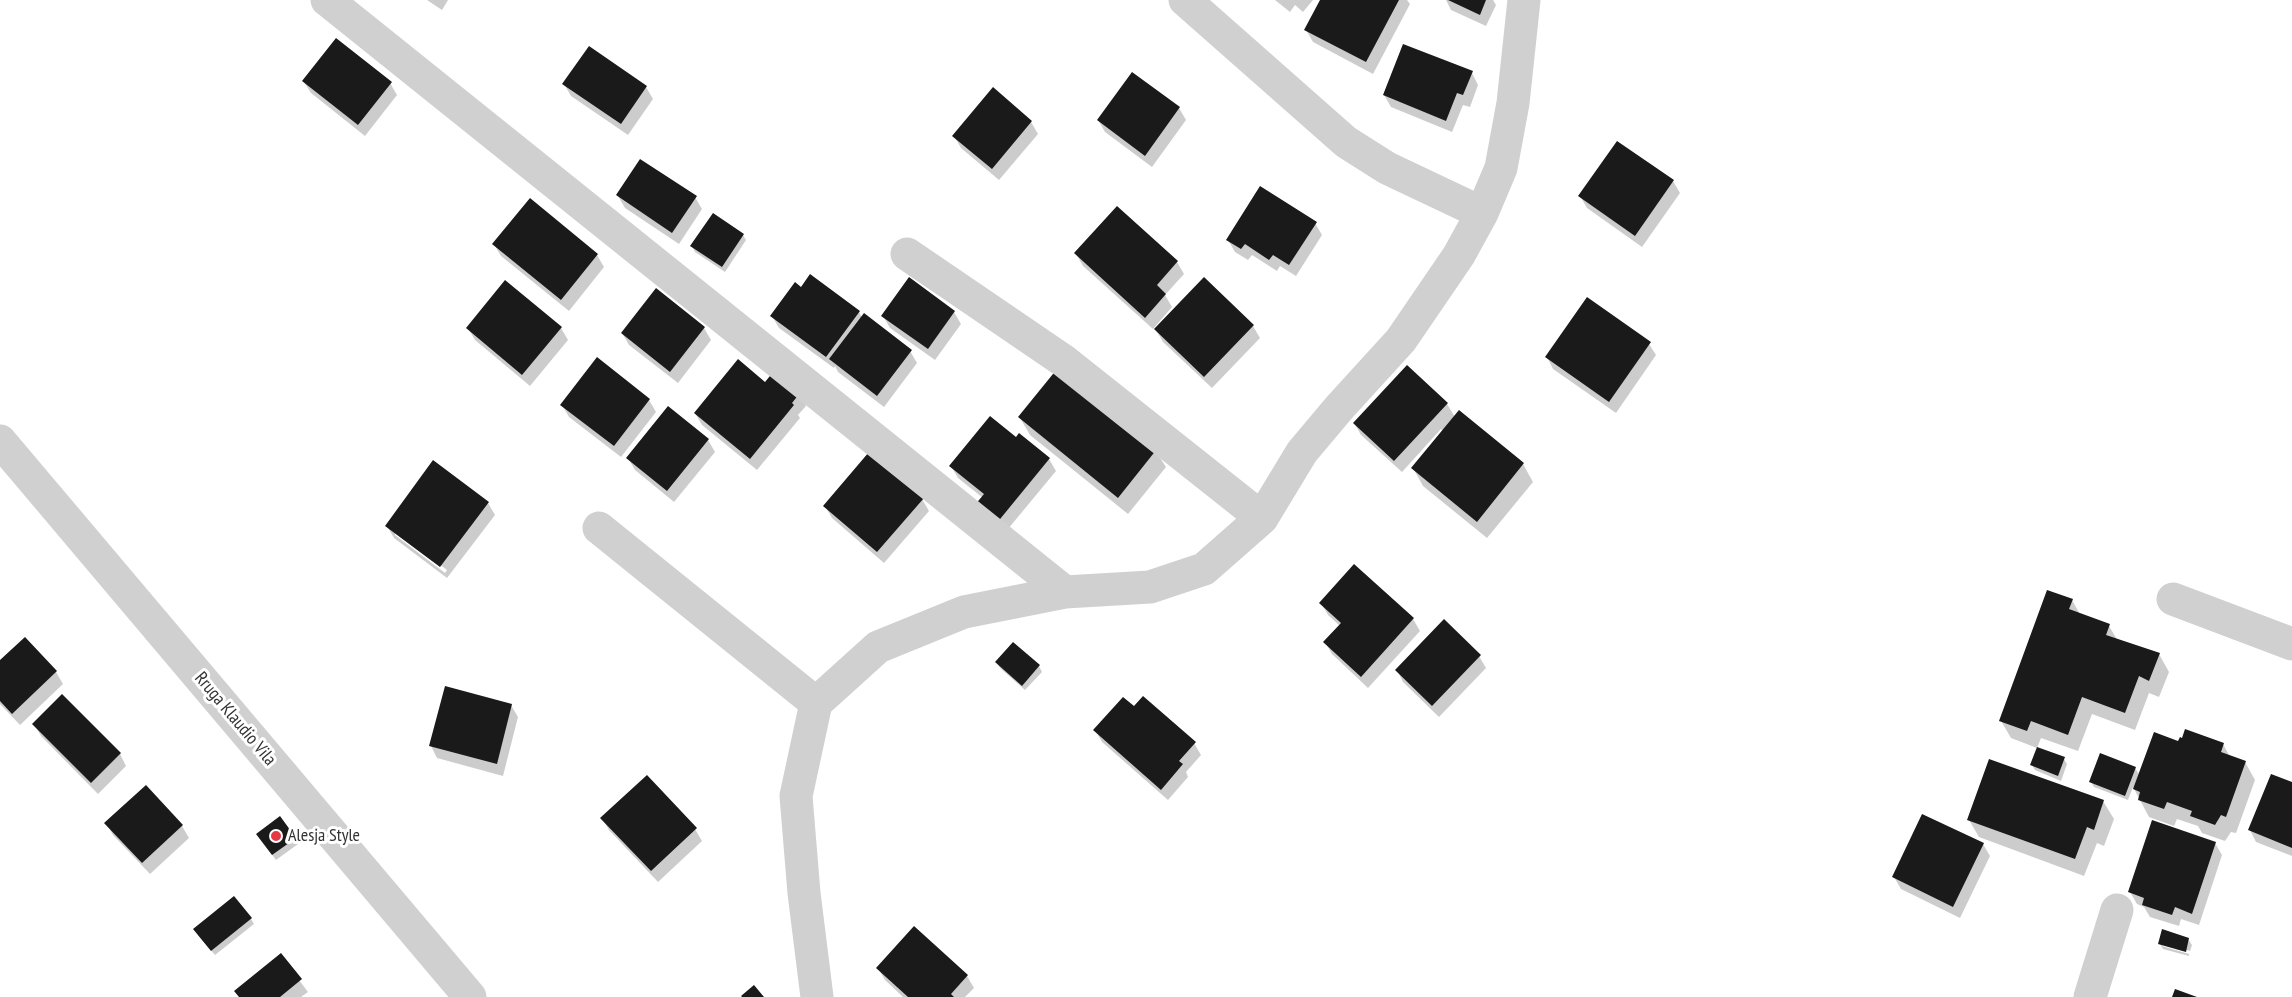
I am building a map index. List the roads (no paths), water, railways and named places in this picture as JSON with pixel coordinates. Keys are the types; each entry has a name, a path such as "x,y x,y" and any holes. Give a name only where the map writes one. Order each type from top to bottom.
{"street":[{"path":"327,0 1065,592"},
{"path":"1185,0 1346,142 1387,168 1482,213"},
{"path":"817,997 804,893 796,796 816,703 878,647 964,612 1065,592 1150,587 1204,569 1262,518 1302,452 1401,340 1459,255 1482,213 1501,168 1513,103 1524,0"},
{"path":"907,255 1064,361 1262,518"},
{"name":"Rruga Klaudio Vila","path":"0,441 470,997"},
{"path":"599,528 816,703"},
{"path":"2173,599 2292,644"},
{"path":"2090,997 2117,910"}],"place":[{"name":"Alesja Style","path":"276,836"}]}
